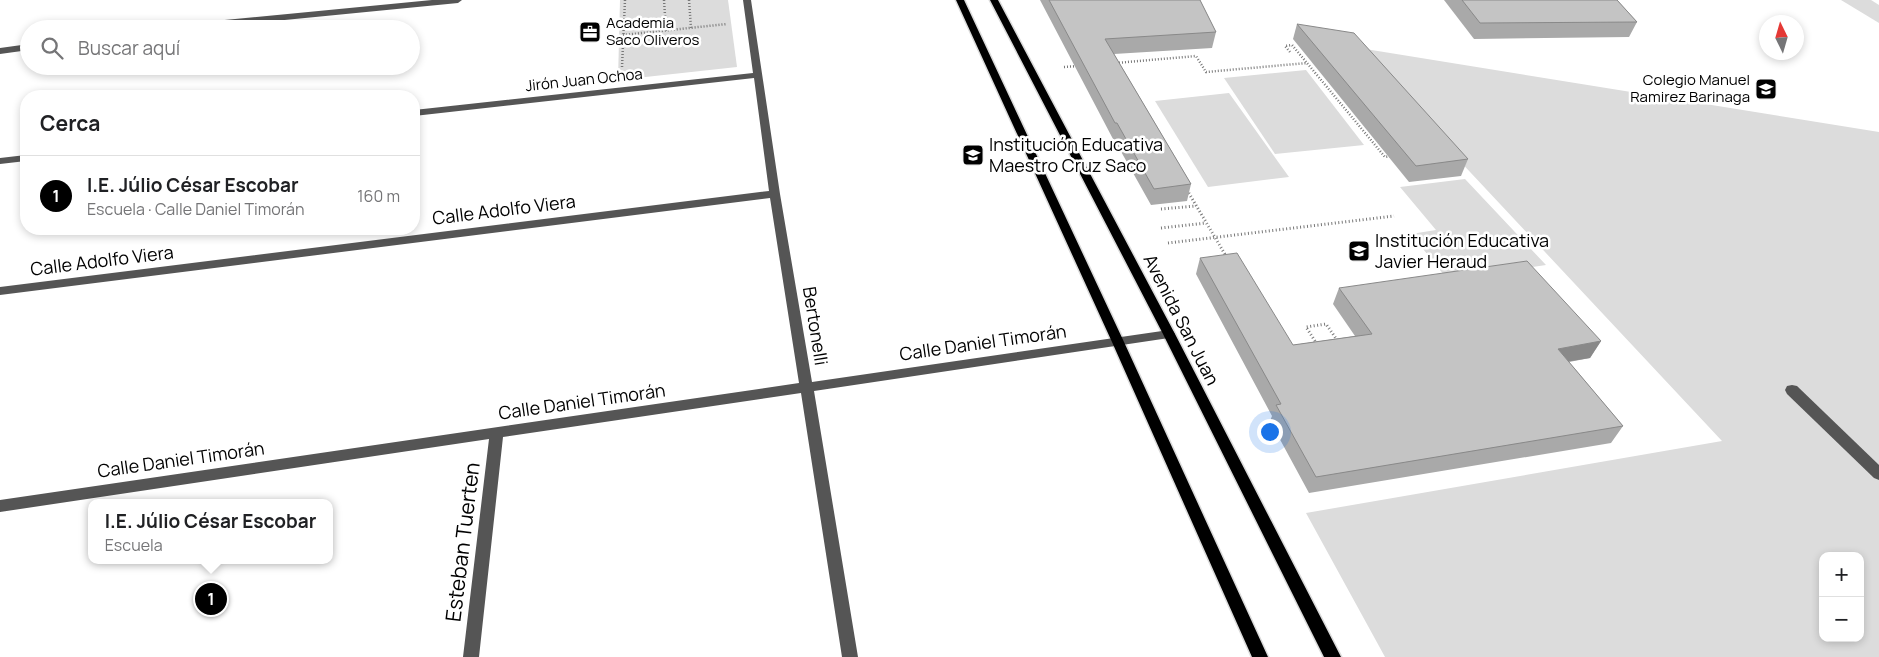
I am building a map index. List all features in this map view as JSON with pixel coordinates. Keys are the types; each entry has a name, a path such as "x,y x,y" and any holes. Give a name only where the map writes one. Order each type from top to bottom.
{"main road":[{"path":"960,0 1118,342 1260,657"},
{"name":"Avenida San Juan","path":"994,0 1169,334 1333,657"}],"street":[{"path":"254,20 458,0"},
{"name":"Bertonelli","path":"747,0 756,75 850,657"},
{"path":"0,51 20,48"},
{"name":"Jirón Juan Ochoa","path":"420,112 756,75"},
{"path":"0,161 20,159"},
{"name":"Calle Adolfo Viera","path":"0,291 775,194"},
{"name":"Calle Daniel Timorán","path":"0,506 1169,334"},
{"path":"1792,390 1879,474"},
{"name":"Esteban Tuerten","path":"470,657 497,433"}],"path":[{"path":"620,91 625,0"},
{"path":"664,0 666,30"},
{"path":"689,0 691,28"},
{"path":"623,35 728,24"},
{"path":"1290,52 1285,46 1292,45 1385,157 1394,156"},
{"path":"1113,64 1196,56 1206,72 1307,63"},
{"path":"1064,67 1084,66"},
{"path":"1186,189 1228,260 1220,261"},
{"path":"1161,209 1196,206"},
{"path":"1168,243 1394,216"},
{"path":"1161,228 1206,223"},
{"path":"1321,351 1306,327 1326,324 1337,340"}],"shaded area":[{"path":"620,0 728,0 737,67 618,80"},
{"path":"1841,0 1871,0 1879,5 1879,23"},
{"path":"1353,47 1879,132 1879,657 1385,657 1306,513 1722,441"},
{"path":"1306,70 1364,145 1275,154 1224,78"},
{"path":"1229,93 1289,177 1208,187 1155,101"},
{"path":"1465,179 1546,265 1448,280 1411,234 1436,230 1400,187"}],"building":[{"path":"1049,0 1200,0 1216,32 1105,39 1191,184 1154,189 1117,123 1115,123"},
{"path":"1462,0 1617,0 1637,22 1480,23"},
{"path":"1297,24 1354,33 1468,159 1416,166"},
{"path":"1237,253 1293,345 1372,334 1339,288 1527,261 1601,341 1558,349 1623,426 1316,477 1276,405 1281,404 1200,258"}],"place":[{"name":"Academia Saco Oliveros","path":"590,32"},
{"name":"Colegio Manuel Ramirez Barinaga","path":"1766,89"},
{"name":"Institución Educativa Maestro Cruz Saco","path":"973,155"},
{"name":"Institución Educativa Javier Heraud","path":"1359,251"},
{"name":"I.E. Júlio César Escobar","path":"211,599"}]}
